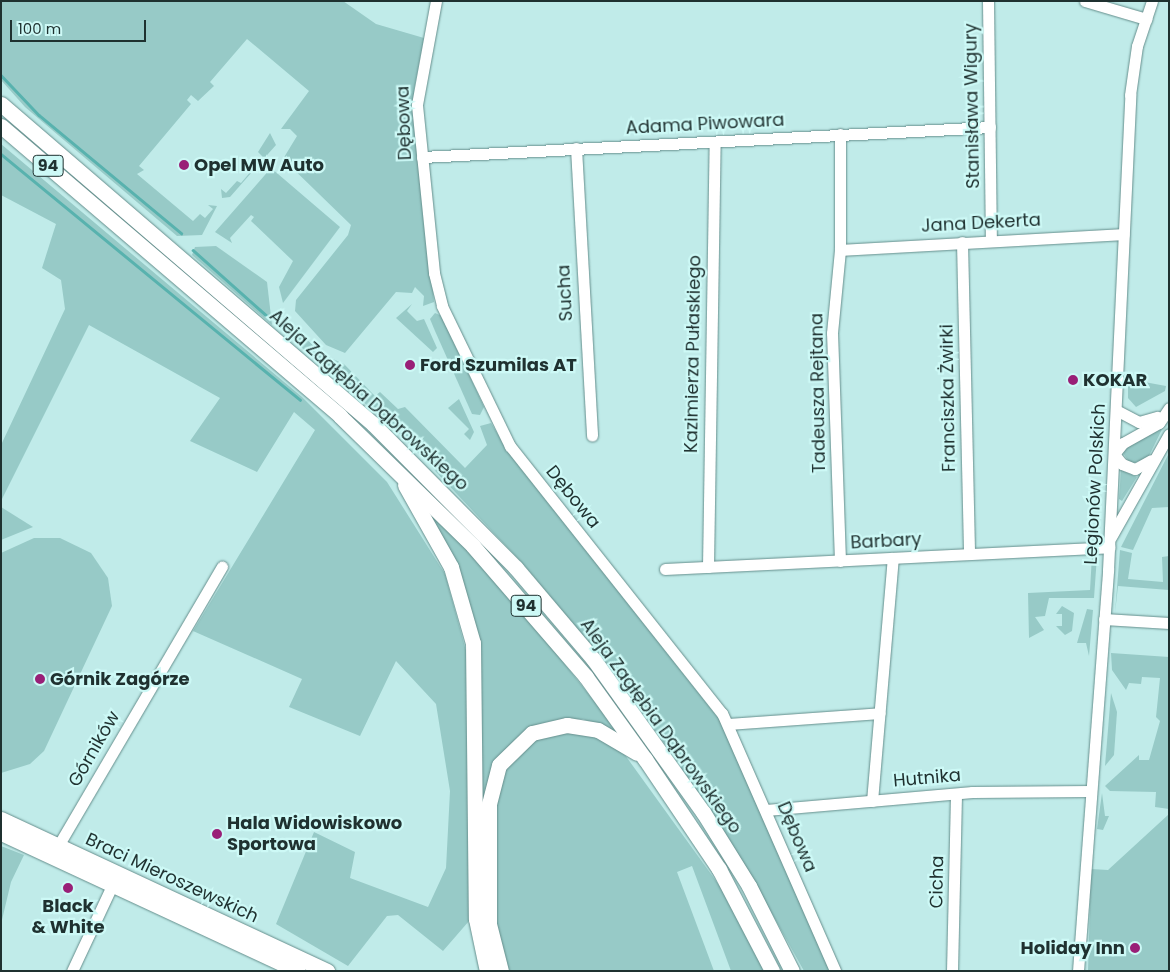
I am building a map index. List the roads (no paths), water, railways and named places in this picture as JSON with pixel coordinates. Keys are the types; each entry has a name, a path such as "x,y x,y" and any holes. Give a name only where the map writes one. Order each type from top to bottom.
{"main road":[{"name":"Aleja Zagłębia Dąbrowskiego","path":"1,97 6,108 374,424 516,568 594,660 703,812 749,886 791,967"},
{"name":"Aleja Zagłębia Dąbrowskiego","path":"1,126 392,465 540,621 645,759 727,883 772,971"},
{"path":"392,465 451,567 472,643 476,919 487,971"},
{"path":"501,971 489,924 489,804 499,765 532,733 566,725 598,730 645,759"},
{"name":"Braci Mieroszewskich","path":"1,819 58,846 115,879 298,971"},
{"name":"Braci Mieroszewskich","path":"1,833 115,879 327,971"}],"street":[{"name":"Dębowa","path":"436,1 418,90 422,157 437,292 492,414 519,458 700,681 728,724 835,971"},
{"name":"Stanisława Wigury","path":"988,1 991,240"},
{"path":"1085,1 1146,19"},
{"name":"Legionów Polskich","path":"1078,971 1109,543 1132,81 1152,1"},
{"name":"Adama Piwowara","path":"422,157 990,127"},
{"name":"Tadeusza Rejtana","path":"840,134 840,250 832,333 840,561"},
{"name":"Kazimierza Pułaskiego","path":"708,567 715,142"},
{"name":"Sucha","path":"576,148 592,436"},
{"name":"Jana Dekerta","path":"840,250 1124,234"},
{"name":"Franciszka Żwirki","path":"962,242 969,553"},
{"path":"1116,410 1133,421 1148,422 1169,402"},
{"path":"1160,449 1146,466 1135,469 1122,464 1114,454 1123,444 1159,422 1169,408"},
{"path":"1109,543 1169,434"},
{"name":"Barbary","path":"665,569 892,558 1109,543"},
{"path":"872,801 892,558"},
{"name":"Górników","path":"58,846 222,567"},
{"path":"1104,619 1169,623"},
{"path":"728,724 880,713"},
{"name":"Hutnika","path":"766,810 956,794 1091,791"},
{"name":"Cicha","path":"952,971 956,794"},
{"path":"72,971 115,879"}],"waterway":[{"path":"1,75 39,115 181,233"},
{"path":"1,154 300,400"},
{"path":"193,250 266,315"}],"place":[{"name":"Opel MW Auto","path":"184,165"},
{"name":"Ford Szumilas AT","path":"410,365"},
{"name":"KOKAR","path":"1073,380"},
{"name":"Górnik Zagórze","path":"40,679"},
{"name":"Hala Widowiskowo Sportowa","path":"217,834"},
{"name":"Black & White","path":"68,888"},
{"name":"Holiday Inn","path":"1135,948"}]}
